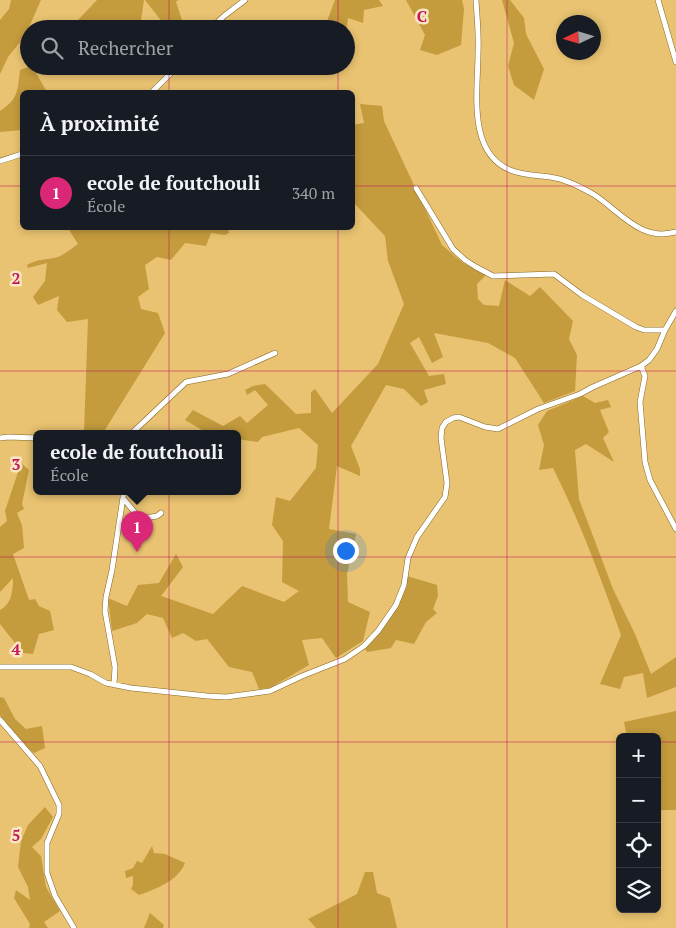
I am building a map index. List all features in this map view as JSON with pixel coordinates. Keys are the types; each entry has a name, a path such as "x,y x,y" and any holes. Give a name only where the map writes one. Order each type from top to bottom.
{"street":[{"path":"220,20 245,0"},
{"path":"476,0 479,37 476,107 481,137 484,146 492,158 499,164 520,174 556,178 568,182 593,194 629,222 643,230 663,234 676,232"},
{"path":"658,0 676,62"},
{"path":"154,90 169,75"},
{"path":"0,161 20,155"},
{"path":"416,188 453,248 465,260 485,272 493,276 503,277 554,274 582,295 636,327 644,330 665,330"},
{"path":"0,667 71,668 114,685 148,691 226,697 278,688 345,659 364,646 378,631 396,605 404,585 408,558 417,537 445,496 447,483 440,438 442,428 446,422 459,417 485,427 498,429 538,409 580,394 641,366 649,360 657,349 676,311"},
{"path":"135,430 186,382 228,374 275,354"},
{"path":"641,366 645,376 640,402 645,462 650,480 676,529"},
{"path":"0,438 33,438"},
{"path":"114,685 115,672 104,611 123,495"},
{"path":"123,498 140,519 157,516 160,513"},
{"path":"0,720 40,766 59,806 60,812 47,843 47,872 55,896 74,928"}],"shaded area":[{"path":"11,0 41,0 32,20 20,20 20,42 8,57 0,74 0,20 9,9"},
{"path":"97,0 144,0 141,20 78,20"},
{"path":"145,0 178,0 176,2 182,20 161,20"},
{"path":"335,0 379,0 383,6 364,10 363,23 348,18 348,20 327,20"},
{"path":"406,0 462,0 464,9 461,45 437,55 420,50 425,35"},
{"path":"502,0 510,0 524,18 526,34 544,69 534,100 514,85 508,66 514,43"},
{"path":"20,70 20,75 37,75 46,90 20,90 20,130 0,132 0,111 14,98"},
{"path":"360,104 382,106 384,121 442,245 463,263 486,275 477,284 478,299 484,305 499,306 505,280 530,296 540,287 573,321 569,339 577,355 575,391 544,403 515,358 488,343 434,333 443,357 432,363 419,337 410,343 429,376 444,374 446,384 424,390 428,402 421,406 404,389 386,385 351,446 360,469 360,476 337,466 329,529 356,534 347,574 348,602 370,612 363,641 336,658 322,638 302,640 309,665 270,688 259,689 252,672 229,667 207,639 196,641 183,633 172,638 163,618 147,614 137,623 112,631 108,598 127,606 138,585 159,583 176,554 183,567 161,596 213,614 242,586 284,602 299,591 282,582 283,541 272,525 276,497 290,501 316,468 318,445 299,428 262,437 258,442 241,440 241,430 202,430 185,420 193,410 223,426 240,416 247,423 268,405 255,390 247,395 245,390 253,386 265,384 296,414 311,413 311,392 315,389 332,413 378,364 404,304 388,261 385,236 355,204 355,124 364,123"},
{"path":"69,230 228,230 229,233 225,235 211,233 206,246 185,243 171,260 157,257 145,265 149,289 138,297 141,309 158,313 165,333 105,430 84,430 88,319 67,322 57,310 59,296 38,305 33,297 45,281 47,263 28,268 27,265 58,257 78,244"},
{"path":"583,396 595,403 608,400 611,407 600,410 609,432 603,438 614,462 586,444 575,450 579,499 613,589 635,634 651,674 676,657 676,687 647,698 643,673 624,677 620,689 600,684 621,635 590,550 553,468 539,470 544,445 538,425 547,411"},
{"path":"21,463 29,470 22,504 24,509 17,513 22,525 24,548 13,554 29,600 35,599 39,606 50,611 54,630 39,634 33,654 23,653 0,624 0,610 9,600 12,592 13,578 0,592 0,527 7,521 5,511"},
{"path":"407,576 437,585 438,596 433,609 437,613 426,622 414,644 396,640 391,648 367,652 365,649 380,632 398,606"},
{"path":"0,697 4,698 15,719 26,729 42,726 45,748 34,753 23,745 0,715"},
{"path":"676,711 676,810 661,810 661,733 626,733 624,722"},
{"path":"45,807 53,817 41,839 32,847 41,856 46,887 60,911 44,922 48,928 29,928 30,924 14,898 16,890 30,900 28,887 18,867 21,841 28,825"},
{"path":"152,846 154,853 165,854 185,863 172,879 159,887 139,895 131,889 133,876 126,878 125,871 133,868 137,861 142,863"},
{"path":"365,872 373,872 377,893 390,898 397,928 316,928 308,919 357,894"},
{"path":"150,913 164,925 163,928 144,928"}],"place":[{"name":"ecole de foutchouli","path":"137,552"}]}
